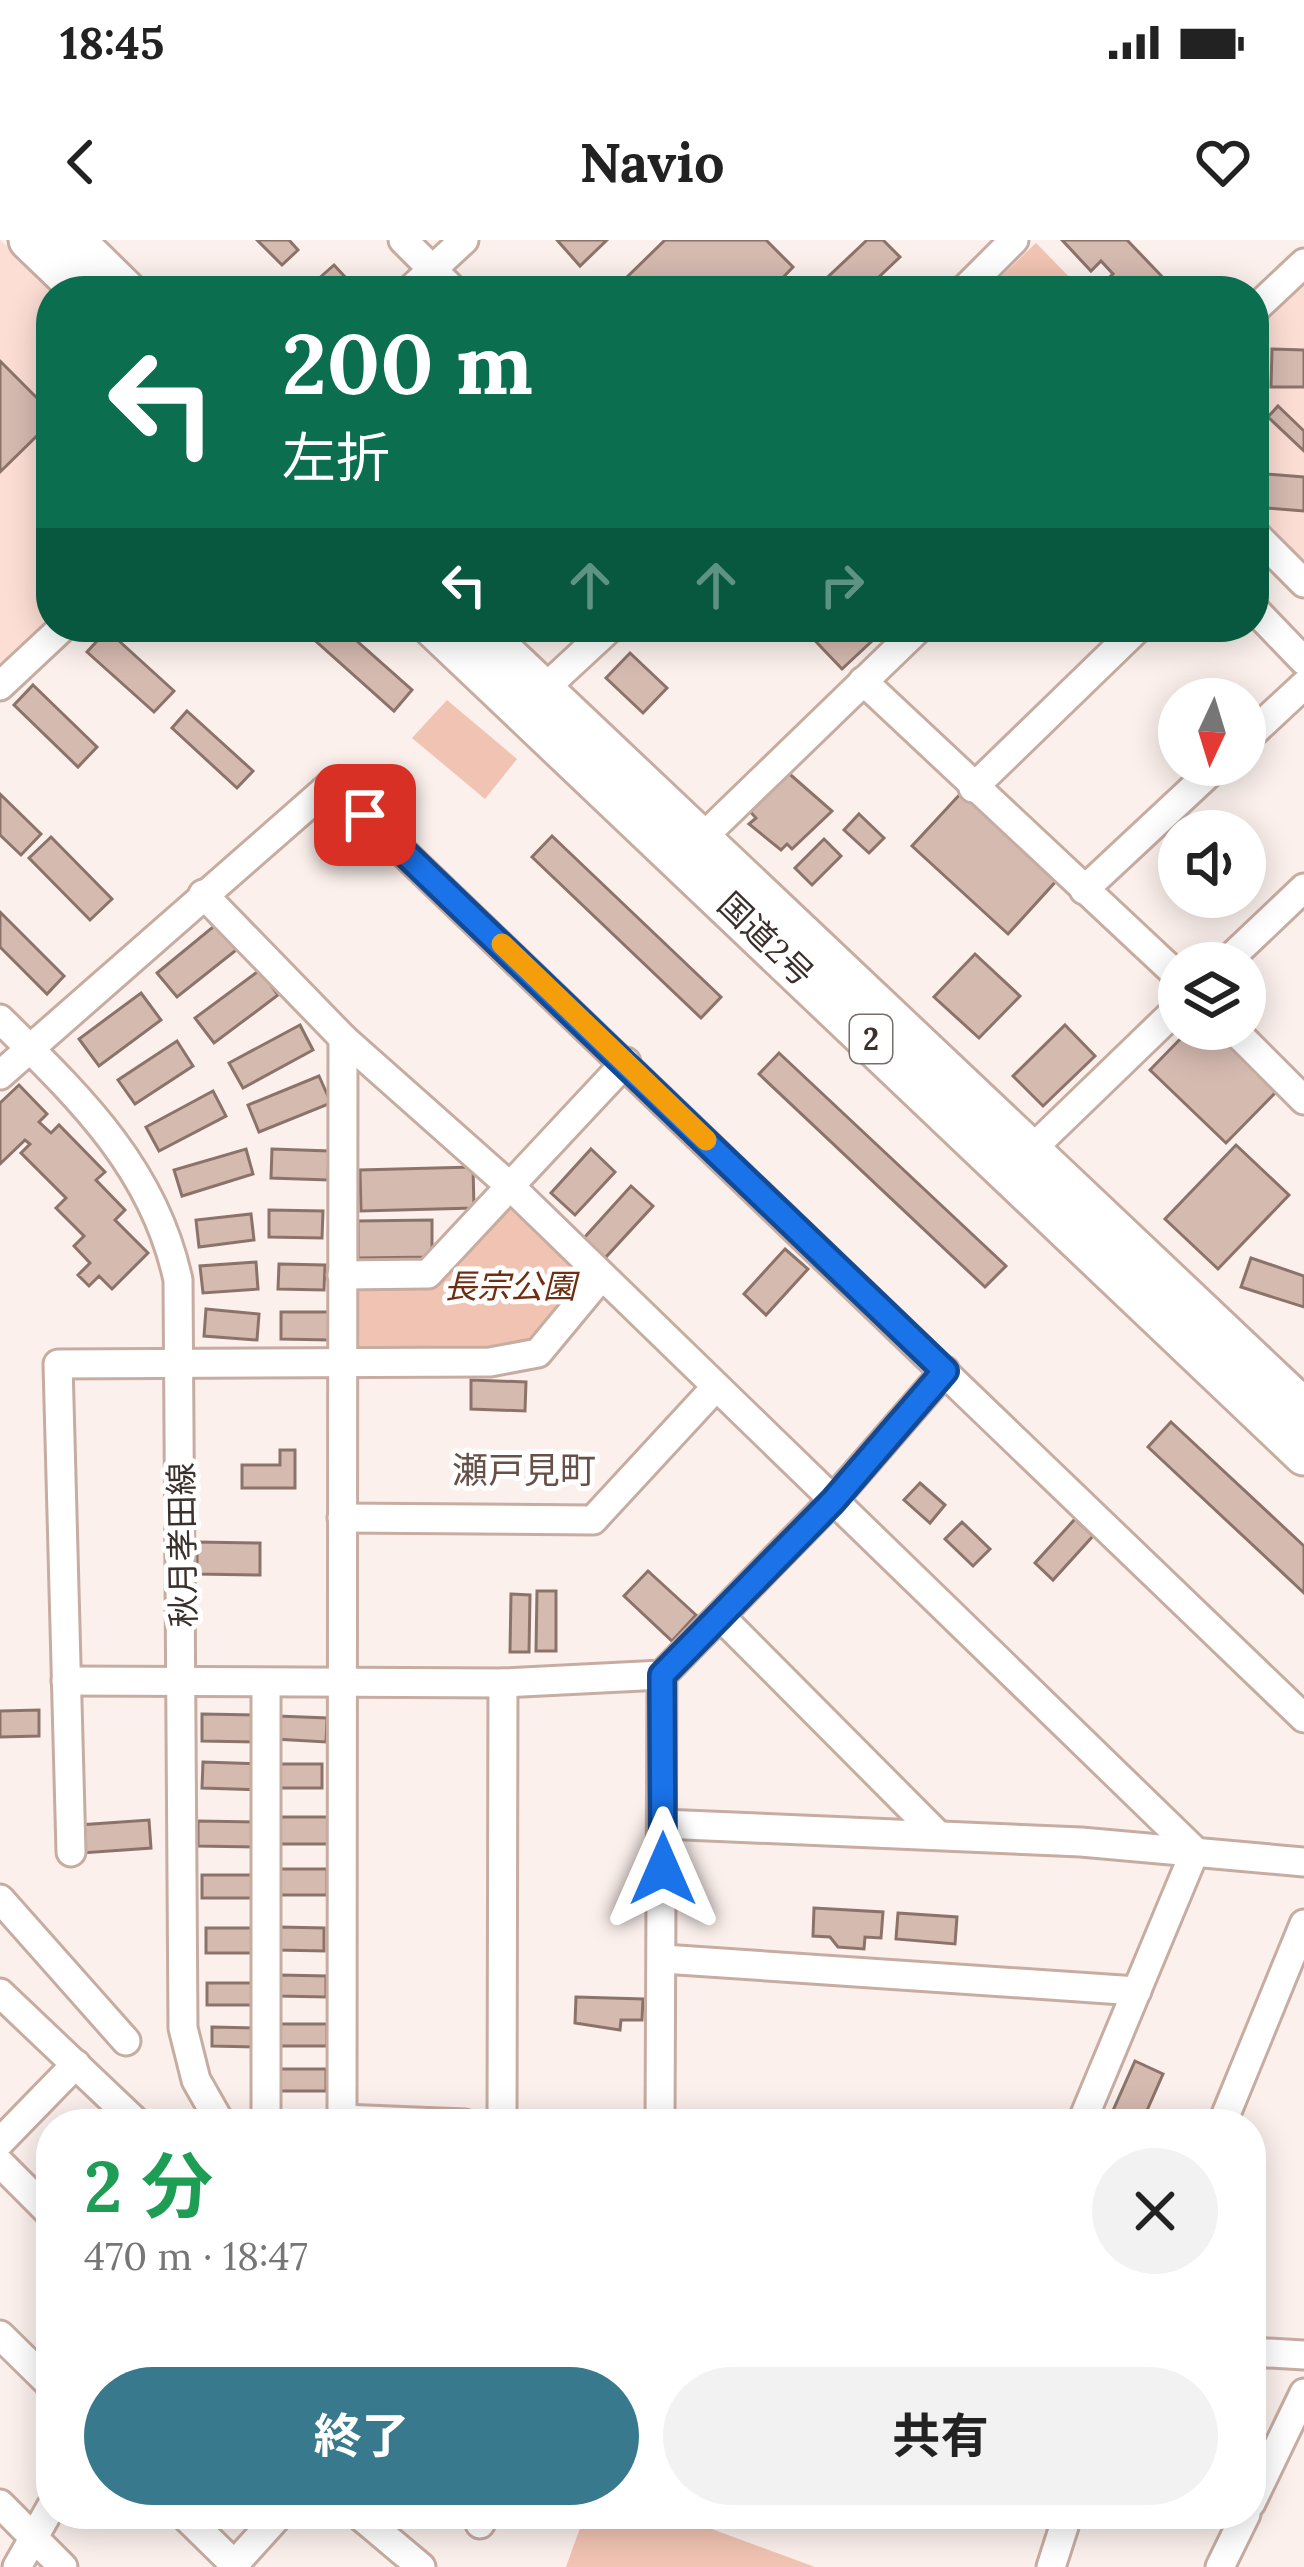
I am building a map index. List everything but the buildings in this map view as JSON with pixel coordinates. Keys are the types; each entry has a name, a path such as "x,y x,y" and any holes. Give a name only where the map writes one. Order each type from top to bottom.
{"highway":[{"path":"29,240 66,276"},
{"path":"74,240 111,276"},
{"name":"国道2号","path":"449,642 1304,1455"},
{"name":"国道2号","path":"492,642 1304,1409"}],"street":[{"path":"404,240 440,276"},
{"path":"424,276 464,240"},
{"path":"978,276 1013,240"},
{"path":"1269,296 1304,262"},
{"path":"1269,547 1304,583"},
{"path":"1269,625 1304,661"},
{"path":"0,686 47,642"},
{"path":"542,690 595,642"},
{"path":"702,838 904,642"},
{"path":"1110,642 1117,649"},
{"path":"973,788 1124,642"},
{"path":"863,680 1158,958"},
{"path":"1266,720 1304,685"},
{"path":"0,1075 332,784 1304,1718"},
{"path":"1084,890 1195,786"},
{"path":"1247,942 1304,888"},
{"path":"203,894 344,1038 512,1188 1196,1851"},
{"name":"秋月孝田線","path":"0,1019 132,1163 153,1197 178,1280 183,2028 196,2080 212,2109"},
{"path":"1032,1149 1158,1027"},
{"path":"342,2109 344,1038"},
{"path":"1254,1050 1304,1100"},
{"path":"342,1275 428,1274 626,1062"},
{"path":"71,1852 58,1364 180,1359 490,1362 538,1353 601,1277"},
{"path":"66,1681 503,1683 662,1675 833,1501 945,1371"},
{"path":"342,1518 592,1520 715,1388"},
{"path":"721,1618 938,1834"},
{"path":"660,2109 662,1675"},
{"path":"266,1683 266,2109"},
{"path":"502,2109 503,1683"},
{"path":"662,1824 938,1834 1304,1862"},
{"path":"1087,2109 1196,1851"},
{"path":"0,1899 126,2042"},
{"path":"1228,2109 1304,1924"},
{"path":"663,1959 1137,1991"},
{"path":"0,1993 122,2109"},
{"path":"0,2142 76,2064"},
{"path":"0,2163 36,2200"},
{"path":"0,2335 36,2370"},
{"path":"1266,2353 1304,2355"},
{"path":"1266,2472 1304,2393"},
{"path":"0,2504 63,2567"},
{"path":"17,2567 39,2529"},
{"path":"198,2529 234,2566 267,2529"},
{"path":"376,2529 422,2567"},
{"path":"1051,2567 1063,2529"},
{"path":"1220,2567 1239,2529"}],"shaded area":[{"path":"0,240 41,276 36,276 36,630 0,665"},
{"path":"1304,268 1304,573 1269,538 1269,301"}],"green space":[{"path":"1036,243 1068,276 1002,276"},
{"path":"447,700 517,759 485,799 412,738"},
{"name":"長宗公園","path":"513,1201 588,1282 536,1345 503,1353 356,1352 358,1284 425,1285"},
{"path":"580,2529 712,2529 815,2567 566,2567"}],"slow traffic":[{"path":"502,944 706,1140"}],"district":[{"name":"瀬戸見町","path":"524,1470"}],"route":[{"path":"365,815 945,1371 833,1501 662,1675 663,1869"}]}
